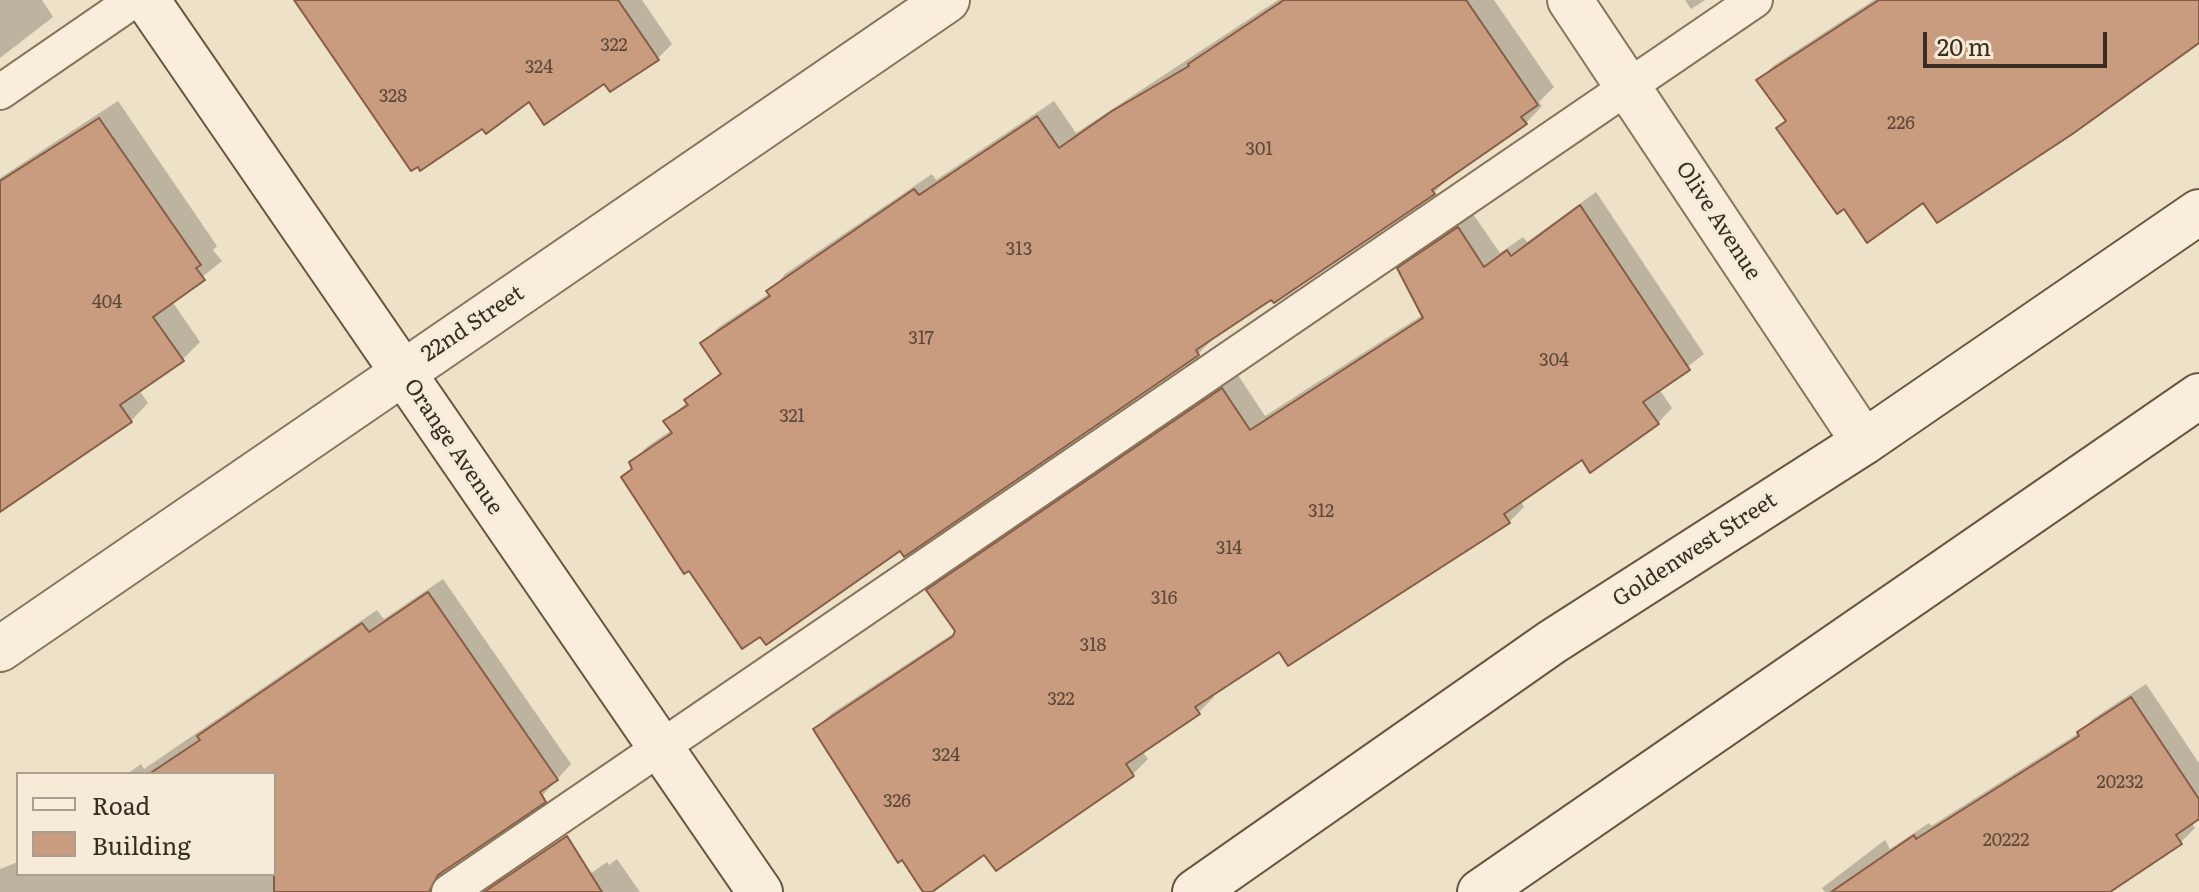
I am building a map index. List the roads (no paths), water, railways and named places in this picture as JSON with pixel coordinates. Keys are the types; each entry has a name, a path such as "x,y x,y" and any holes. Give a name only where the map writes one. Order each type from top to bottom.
{"street":[{"name":"Orange Avenue","path":"147,0 760,892"},
{"name":"22nd Street","path":"0,649 947,0"},
{"name":"Olive Avenue","path":"1570,0 1864,442"},
{"name":"Goldenwest Street","path":"1195,892 1552,642 1864,442 2199,212"},
{"path":"1480,892 2199,396"}],"lane":[{"path":"0,92 134,0"},
{"path":"449,892 1755,0"}]}
